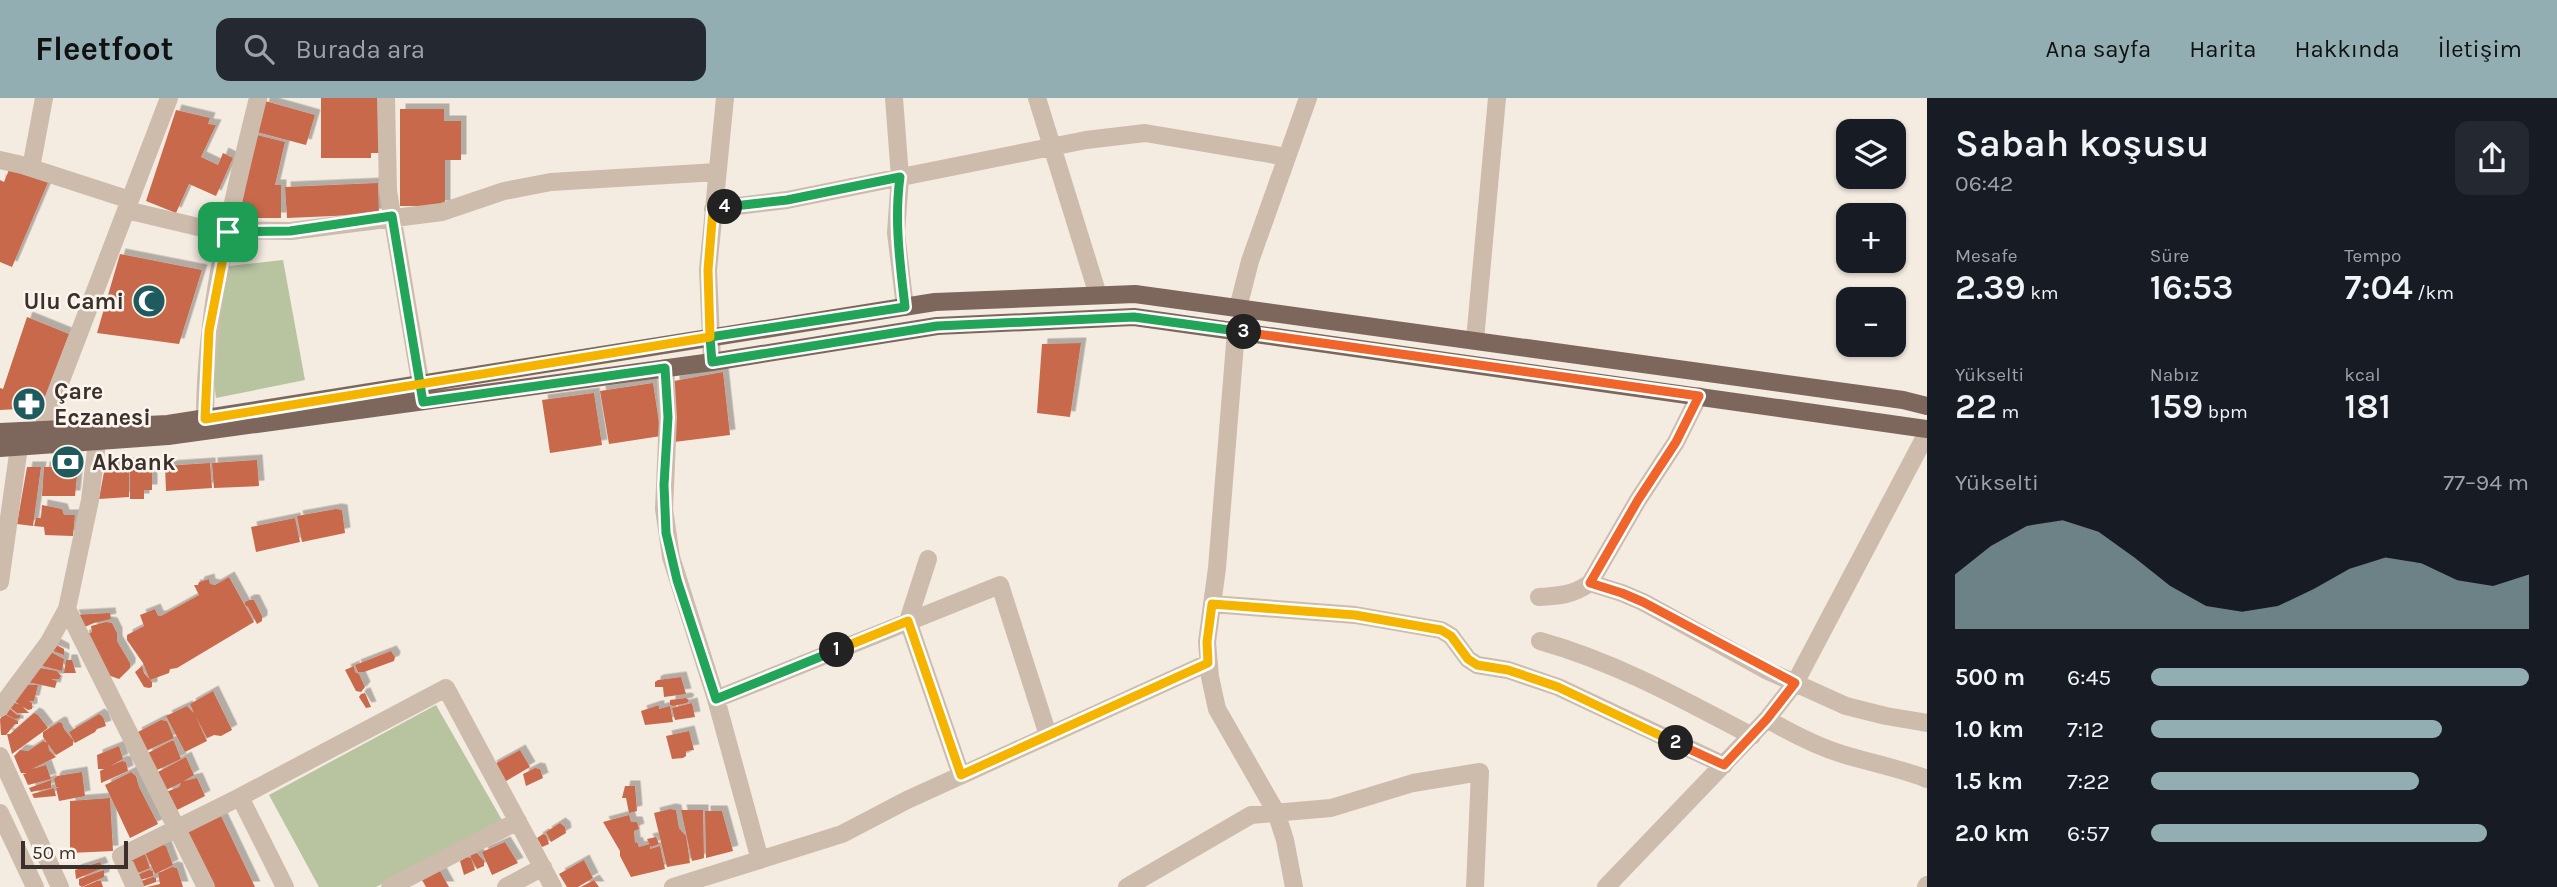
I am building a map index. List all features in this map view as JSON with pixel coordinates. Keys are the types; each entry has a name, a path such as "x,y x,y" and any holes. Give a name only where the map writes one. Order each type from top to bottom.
{"main road":[{"path":"0,432 168,424 205,419 935,303 1135,294 1903,400 1927,406"},
{"path":"0,448 168,436 712,362 937,326 1134,317 1699,396 1927,431"}],"street":[{"path":"31,168 44,98"},
{"path":"42,430 169,98"},
{"path":"205,419 209,331 233,200 258,98"},
{"path":"386,98 388,191 423,402"},
{"path":"712,362 708,270 725,98"},
{"path":"894,98 900,177 897,233 905,307"},
{"path":"1037,98 1098,295"},
{"path":"1238,308 1250,261 1308,98"},
{"path":"1475,340 1497,98"},
{"path":"713,209 787,200 1086,140 1145,134 1287,157"},
{"path":"0,160 31,168 128,205 211,230 228,232 290,231 392,216 442,212 504,191 542,183 717,172"},
{"path":"1236,331 1207,642 1208,663 1217,709 1276,812 1285,840 1294,887"},
{"path":"665,368 668,417 664,485 666,533 677,580 716,699 760,860"},
{"path":"1539,597 1578,592 1590,583 1638,500 1676,442 1699,396"},
{"path":"1606,887 1752,736 1795,683 1927,431"},
{"path":"0,708 49,642 66,610 90,500 97,442"},
{"path":"0,582 19,447"},
{"path":"928,559 908,621 961,775"},
{"path":"1590,583 1643,602 1795,683 1846,706 1927,723"},
{"path":"716,699 1000,584 1048,735"},
{"path":"1212,604 1355,615 1441,630 1451,636 1468,659 1477,665 1508,670 1558,687 1724,765"},
{"path":"66,610 206,887"},
{"path":"1540,640 1622,669 1752,736"},
{"path":"674,887 842,834 907,800 1208,663"},
{"path":"135,887 121,856 240,797 446,688 553,887"},
{"path":"1767,719 1797,737 1841,754 1927,779"},
{"path":"0,756 60,887"},
{"path":"1127,887 1251,815 1331,808 1413,783 1480,772 1475,887"},
{"path":"240,797 285,887"},
{"path":"0,814 35,887"},
{"path":"390,887 518,821"},
{"path":"506,887 543,867"}],"green space":[{"path":"283,260 305,380 216,398 209,344 229,266"},
{"path":"436,705 502,820 376,887 319,887 269,795"}],"building":[{"path":"321,98 379,98 379,153 371,153 371,158 321,158"},
{"path":"265,101 315,115 306,145 257,132"},
{"path":"400,109 444,109 444,121 461,121 461,160 445,160 445,206 400,206"},
{"path":"176,110 210,118 208,124 216,125 201,157 218,165 223,153 233,158 216,196 189,184 176,213 146,201"},
{"path":"253,134 285,142 275,185 281,185 281,218 237,218"},
{"path":"11,165 49,180 12,267 0,262 0,180 4,182"},
{"path":"378,183 379,214 287,218 285,187"},
{"name":"Ulu Cami","path":"120,254 202,270 179,344 97,333"},
{"path":"27,317 69,334 44,399 37,408 0,410 0,388 3,389"},
{"path":"1081,343 1070,417 1037,413 1042,344"},
{"path":"723,372 730,435 674,442 674,381"},
{"path":"653,383 661,436 609,444 600,391"},
{"path":"594,393 602,445 550,453 542,400"},
{"path":"257,460 259,486 214,488 212,463"},
{"path":"129,463 129,497 99,499 104,472 113,465"},
{"path":"130,463 152,463 152,490 144,490 144,499 130,499"},
{"path":"210,463 212,488 166,491 165,466"},
{"path":"78,466 75,496 42,496 44,467"},
{"path":"27,467 41,467 33,526 17,524"},
{"path":"42,505 62,509 64,515 75,515 73,536 45,535 44,527 34,526 36,518 41,518"},
{"path":"342,510 345,533 302,542 297,516"},
{"path":"295,518 300,542 256,552 251,527"},
{"path":"229,577 254,622 177,668 170,669 169,673 150,680 143,663 127,640 127,635 144,626 140,615 155,609 158,616 161,616 199,595 194,585 199,582 209,579 210,584 215,585"},
{"path":"249,600 254,600 262,616 262,621 257,624 245,605"},
{"path":"110,613 111,619 80,629 73,615"},
{"path":"112,623 117,633 117,641 130,663 130,668 119,679 105,674 83,636 92,632 91,626"},
{"path":"53,643 64,649 64,655 48,649"},
{"path":"47,650 64,659 62,671 39,665"},
{"path":"391,651 395,657 394,661 358,672 355,665"},
{"path":"66,660 72,660 76,673 64,673"},
{"path":"142,666 152,682 152,687 144,687 135,672"},
{"path":"354,666 365,687 361,692 356,691 345,670"},
{"path":"40,668 57,671 61,676 59,679 51,679 57,681 55,688 28,682"},
{"path":"681,677 686,694 664,697 663,687 655,687 658,680"},
{"path":"23,685 38,685 34,701 29,701 32,703 32,709 28,710 14,701"},
{"path":"213,691 232,730 221,736 207,738 195,715 207,741 185,752 166,716 187,706 194,713 190,704"},
{"path":"365,693 371,707 366,708 359,697"},
{"path":"670,700 689,700 687,703 670,705"},
{"path":"12,702 21,705 29,713 17,713 9,707"},
{"path":"692,703 695,717 675,720 672,708"},
{"path":"659,706 659,709 670,706 673,722 645,725 641,711"},
{"path":"8,707 20,715 20,718 7,715"},
{"path":"34,713 48,728 12,754 7,734"},
{"path":"4,714 18,721 18,724 6,735 1,735 0,719"},
{"path":"99,714 106,726 75,743 69,732"},
{"path":"161,720 167,721 174,738 144,752 136,733"},
{"path":"59,722 73,740 73,745 56,755 43,737 43,732"},
{"path":"689,731 694,750 686,751 683,758 672,759 666,736"},
{"path":"43,741 48,743 49,750 56,757 32,769 46,765 51,779 28,785 23,774 27,773 21,773 14,756 20,750 28,751"},
{"path":"174,741 181,759 155,771 146,754"},
{"path":"119,746 123,759 110,766 126,762 128,771 101,783 100,771 104,769 98,769 97,755"},
{"path":"520,750 530,767 501,784 491,766"},
{"path":"186,757 194,775 184,781 197,778 205,796 175,811 166,792 179,787 181,783 164,791 156,773"},
{"path":"535,768 540,769 543,778 526,786 523,774"},
{"path":"82,772 85,796 59,801 56,788 59,787 56,787 54,779 57,776"},
{"path":"131,772 136,776 158,824 130,838 105,785"},
{"path":"51,780 51,788 31,792 29,788"},
{"path":"625,786 635,786 637,811 629,813 626,798 622,798"},
{"path":"54,788 56,796 34,798 32,794"},
{"path":"110,798 113,851 70,853 70,801"},
{"path":"676,810 679,828 686,836 690,863 667,867 654,813"},
{"path":"681,810 703,810 704,858 692,861"},
{"path":"705,811 722,811 733,851 706,858"},
{"path":"629,815 631,822 637,822 639,829 634,831 635,843 637,842 639,847 650,844 650,849 660,846 665,869 631,877 603,822"},
{"path":"221,816 255,887 211,887 188,835 189,829"},
{"path":"560,823 565,827 566,833 551,842 546,832"},
{"path":"543,834 549,844 542,847 537,838"},
{"path":"656,837 659,844 651,847 647,839"},
{"path":"505,842 518,863 492,875 482,852"},
{"path":"166,846 173,865 155,874 145,852"},
{"path":"477,853 484,861 484,866 477,869 471,855"},
{"path":"145,854 150,868 131,876 126,862"},
{"path":"471,858 475,870 464,875 460,861"},
{"path":"584,860 593,878 578,887 567,887 559,874"},
{"path":"100,862 103,868 76,879 75,870"},
{"path":"172,867 177,868 183,887 147,887 160,884 158,873"},
{"path":"104,870 104,877 82,887 79,885 79,879"},
{"path":"153,871 153,876 134,882 134,876"},
{"path":"440,871 449,887 426,887 422,880"},
{"path":"153,877 156,882 142,887 138,882"},
{"path":"97,881 101,881 103,887 83,887"},
{"path":"592,881 599,887 581,887"}],"place":[{"name":"Ulu Cami","path":"149,301"},
{"name":"Çare Eczanesi","path":"29,404"},
{"name":"Akbank","path":"68,462"}],"route":[{"path":"228,232 209,331 205,419 422,384 710,337 708,270 713,209 787,200 900,177 897,233 905,307 710,337 712,362 937,326 1134,317 1699,396 1676,442 1638,500 1590,583 1643,602 1768,671 1795,683 1767,719 1724,765 1558,687 1508,670 1477,665 1468,659 1451,636 1441,630 1355,615 1212,604 1207,642 1208,663 961,775 908,621 716,699 677,580 666,533 664,485 668,417 665,368 423,402 422,384 392,216 290,231 228,232"}]}
